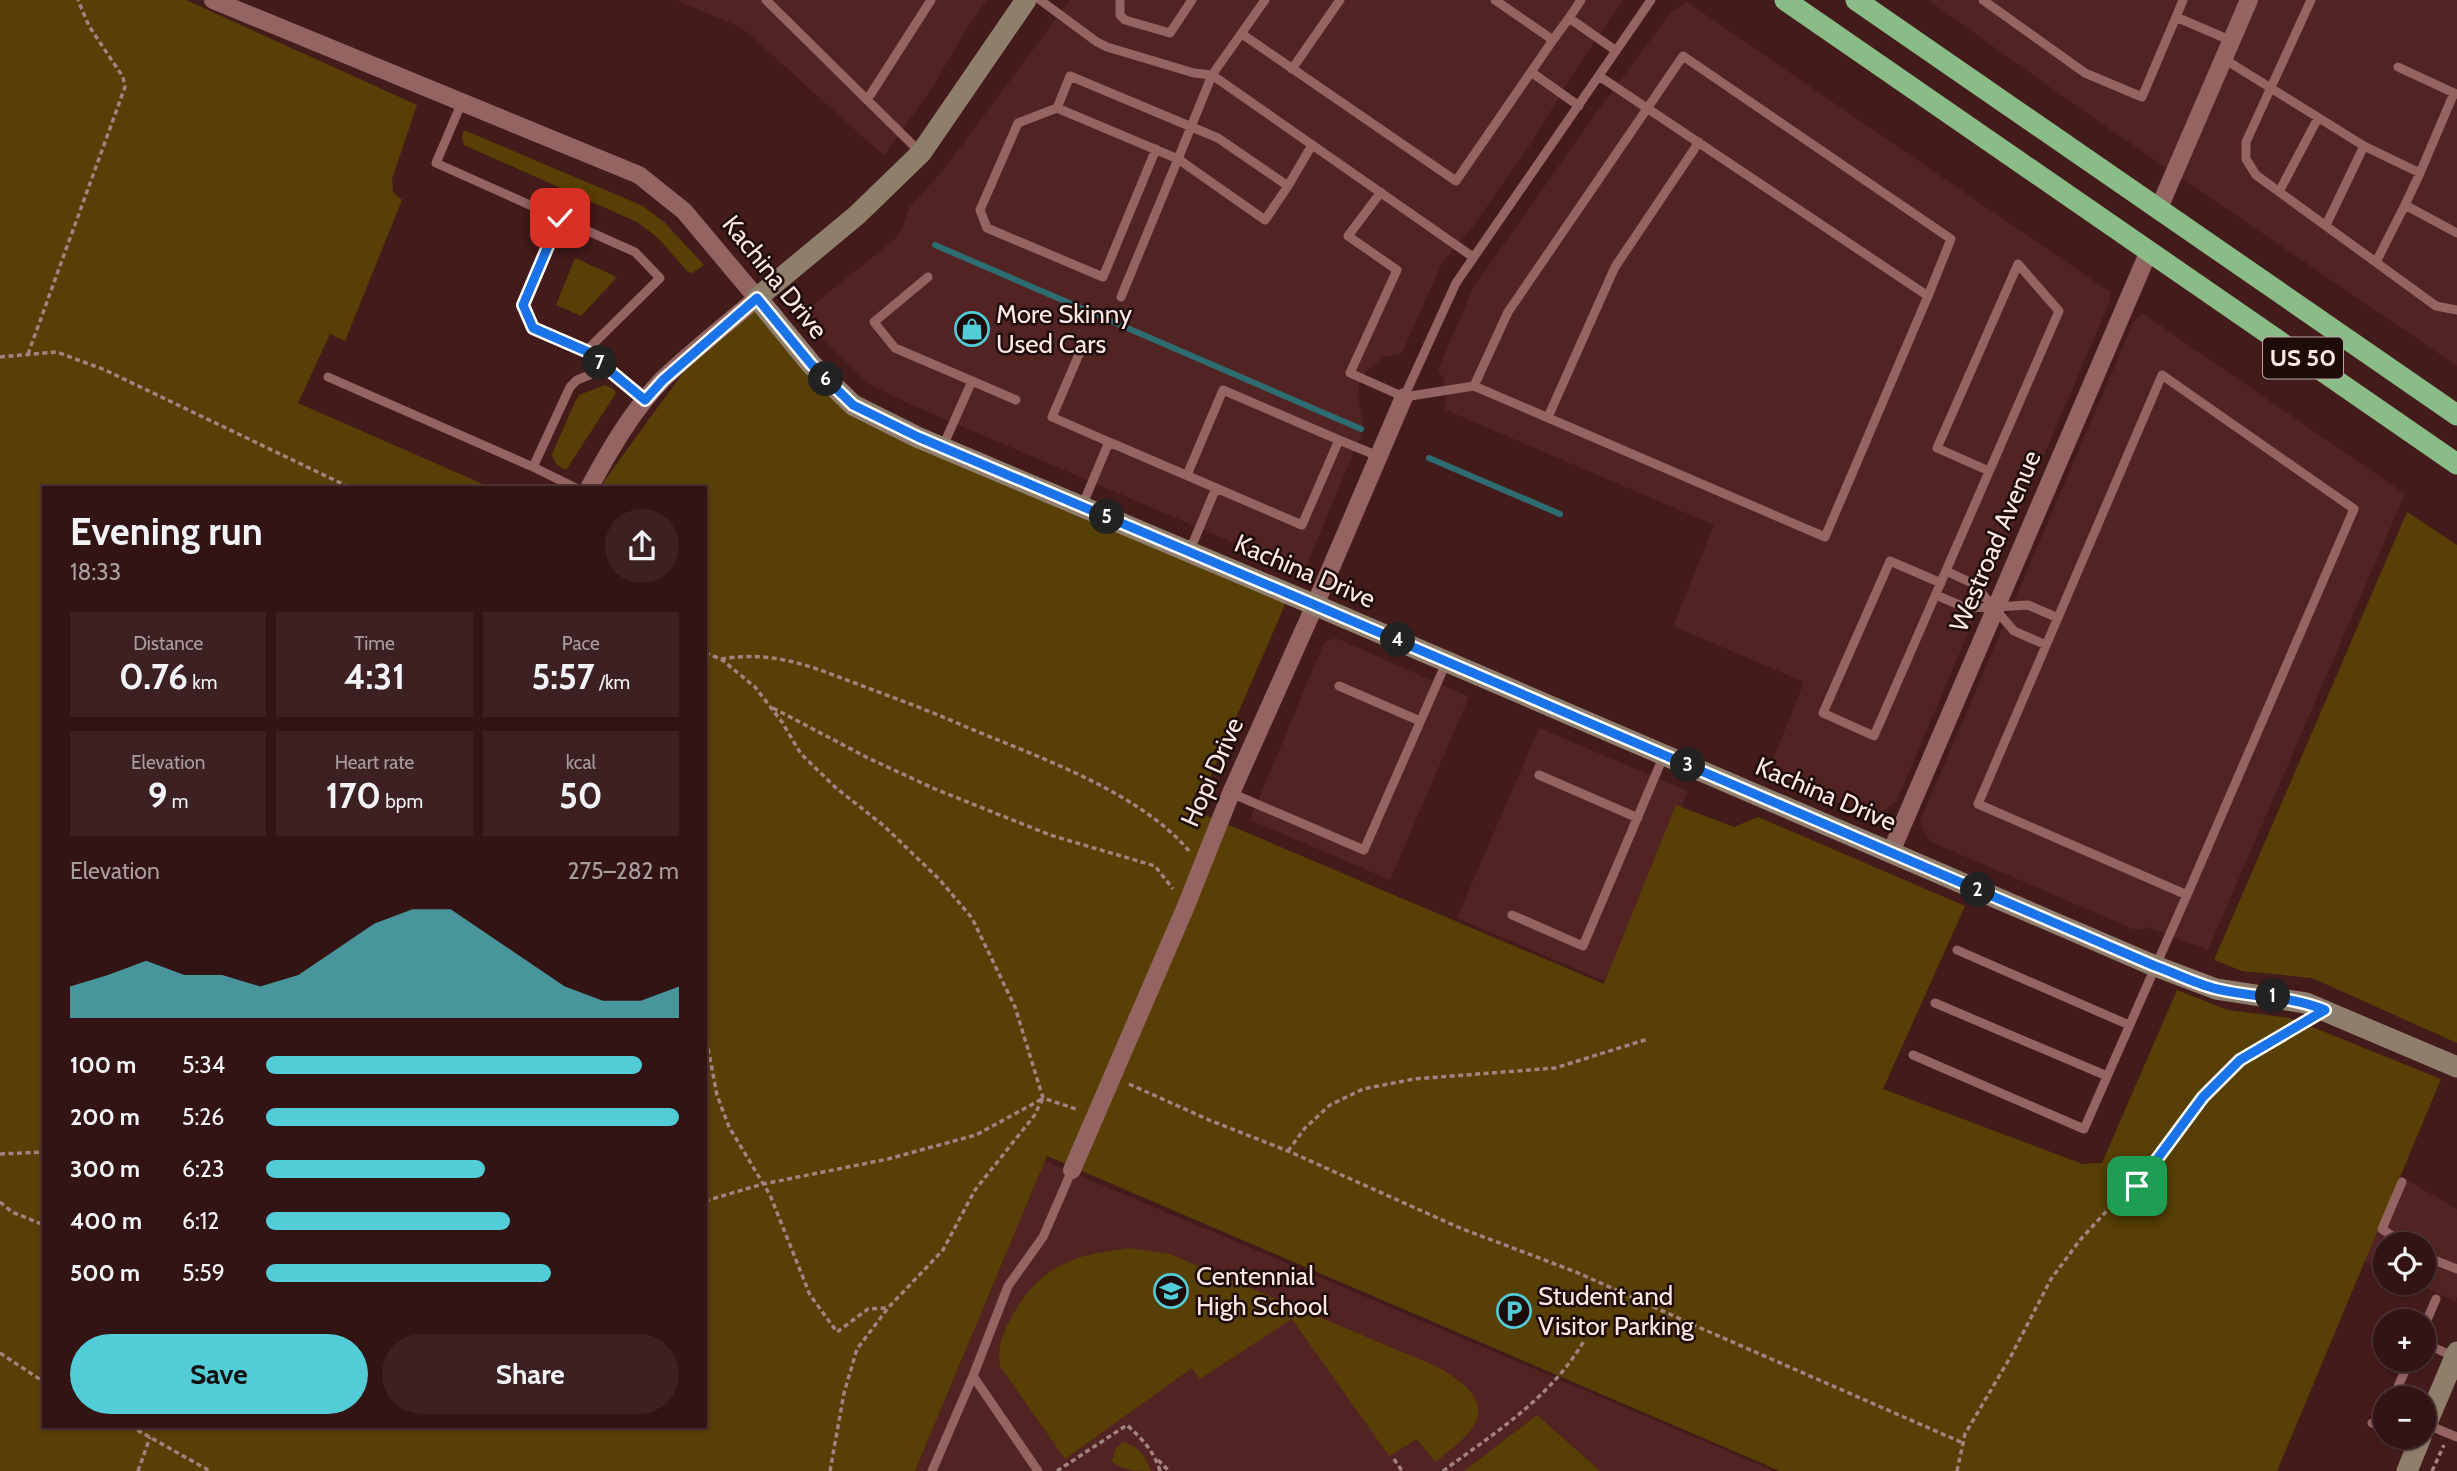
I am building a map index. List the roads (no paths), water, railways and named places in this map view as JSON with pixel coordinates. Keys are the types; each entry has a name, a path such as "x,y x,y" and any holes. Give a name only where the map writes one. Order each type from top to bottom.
{"highway":[{"name":"US 50","path":"1785,0 2457,464"},
{"name":"US 50","path":"1856,0 2457,415"}],"street":[{"name":"Kachina Drive","path":"213,0 639,175 684,211 811,364 853,405 943,448 1447,661 2155,966 2216,989 2294,1000 2325,1010 2457,1067"},
{"path":"590,486 605,458 645,400 663,380 857,215 921,153 1026,0"},
{"path":"2159,208 2249,0"},
{"name":"Westroad Avenue","path":"1891,852 2149,251"},
{"name":"Hopi Drive","path":"1072,1170 1186,906 1200,865 1404,397"},
{"path":"2436,1397 2456,1354"},
{"path":"2407,1471 2414,1449"}],"lane":[{"path":"766,0 921,153"},
{"path":"1040,0 1107,47 1194,73 1212,75 1473,257"},
{"path":"1120,0 1120,15 1125,20 1170,33 1192,0"},
{"path":"1121,297 1212,75 1265,0"},
{"path":"1292,69 1340,0"},
{"path":"1495,0 1553,40"},
{"path":"1242,34 1456,181 1581,0"},
{"path":"1404,397 1456,283 1651,0"},
{"path":"1983,0 2085,73 2142,97 2183,0"},
{"path":"2311,0 2245,142 2246,159 2256,175 2437,306 2457,310"},
{"path":"867,100 929,1"},
{"path":"2176,17 2232,41"},
{"path":"1569,18 1615,50"},
{"path":"1381,192 1348,236 1396,270 1350,373 1404,397 1474,386 1825,537 1951,239 1683,56 1508,312 1474,386"},
{"path":"2224,59 2364,146 2420,173"},
{"path":"2376,262 2455,94 2398,67"},
{"path":"1531,72 1579,106"},
{"path":"1057,108 1070,75 1218,138 1288,186"},
{"path":"1599,76 1928,296"},
{"path":"462,102 436,163 635,252 660,278 586,351"},
{"path":"1156,149 1103,277 987,228 980,210 1018,123 1057,108 1156,149 1178,159 1265,220 1312,145"},
{"path":"2279,192 2318,118"},
{"path":"1548,417 1615,267 1699,142"},
{"path":"2326,225 2364,146"},
{"path":"2405,205 2457,233"},
{"path":"560,218 523,305 533,328 586,351 645,400"},
{"path":"1941,583 1890,561 1823,713 1874,736 1936,595 2059,311 2018,264 1937,448 1989,471"},
{"path":"928,277 874,322 895,348 1016,400"},
{"path":"1083,345 1052,417 1303,525 1339,440"},
{"path":"533,467 570,387 577,380 607,368"},
{"path":"1913,1055 2084,1129 2187,895 2354,509 2162,374 1978,804 2187,895"},
{"path":"328,377 572,486"},
{"path":"943,448 972,381"},
{"path":"1187,475 1223,390 1378,457"},
{"path":"1082,506 1109,442"},
{"path":"1189,552 1216,488"},
{"path":"1946,571 1974,584 2014,631 2046,645"},
{"path":"1936,595 1964,607 2028,605 2057,618"},
{"path":"1231,793 1364,850 1447,661"},
{"path":"1339,686 1420,720"},
{"path":"1512,915 1583,946 1664,755"},
{"path":"1539,775 1638,818"},
{"path":"1957,950 2129,1025"},
{"path":"1935,1003 2107,1076"},
{"path":"932,1471 1008,1286 1043,1237 1072,1170"},
{"path":"2386,1232 2382,1229 2402,1182"},
{"path":"2436,1261 2457,1269"},
{"path":"2432,1309 2436,1299"},
{"path":"2436,1347 2456,1354"},
{"path":"973,1376 1038,1471"}],"waterway":[{"path":"935,245 1361,429"},
{"path":"1429,458 1560,514"}],"place":[{"name":"More Skinny Used Cars","path":"972,329"},
{"name":"Centennial High School","path":"1171,1291"},
{"name":"Student and Visitor Parking","path":"1514,1311"}]}
